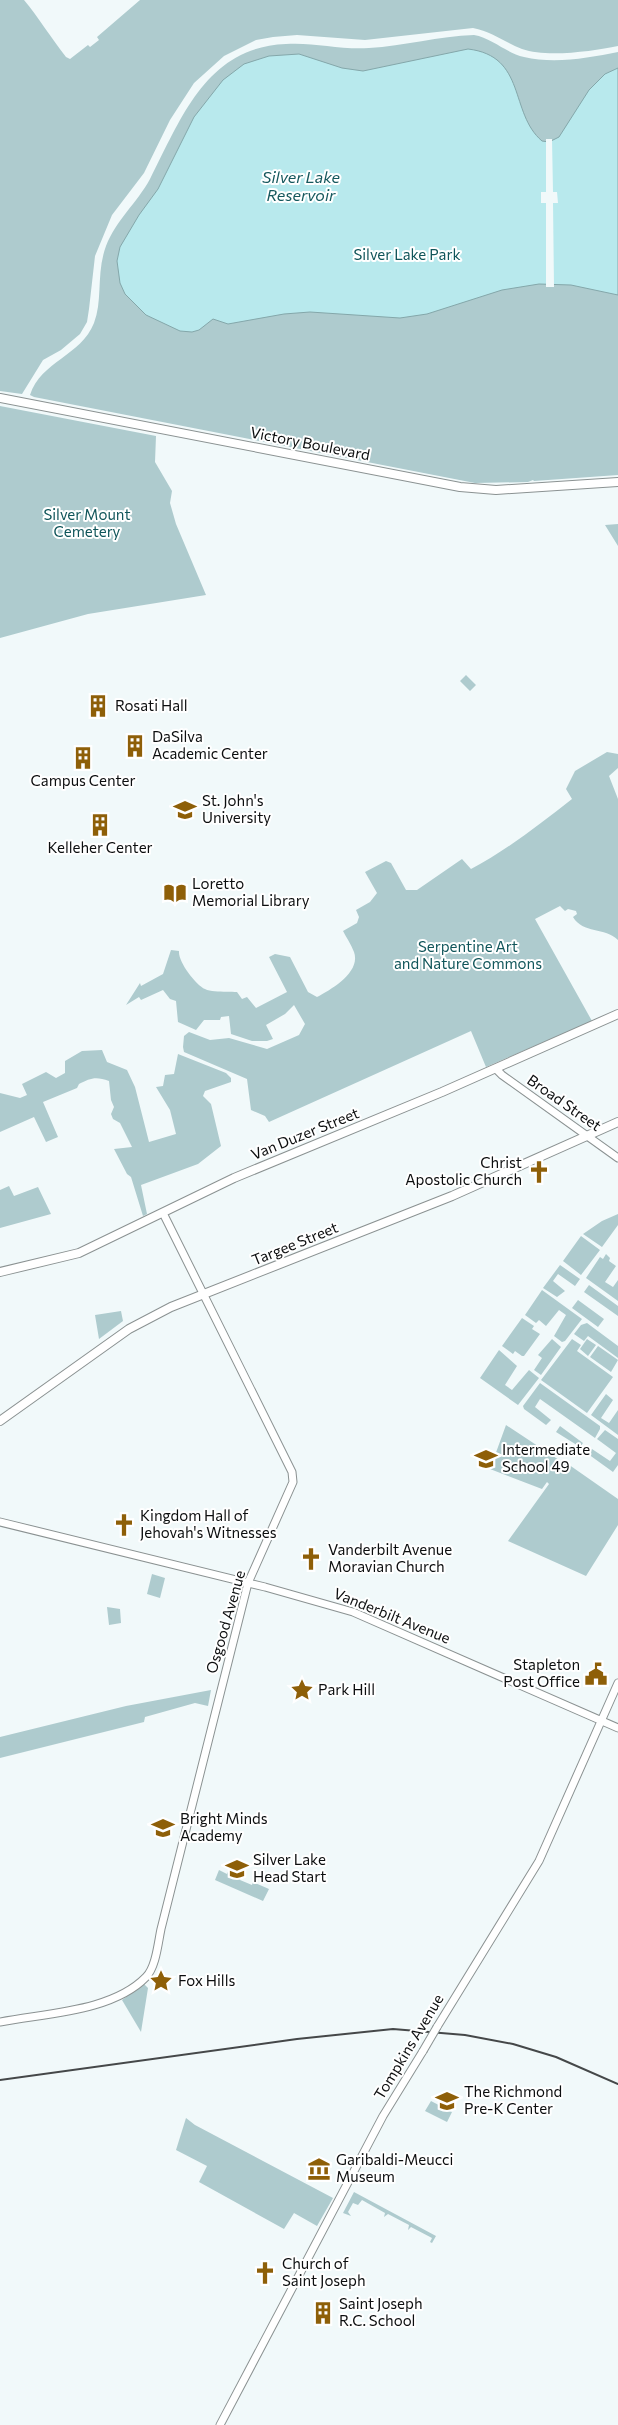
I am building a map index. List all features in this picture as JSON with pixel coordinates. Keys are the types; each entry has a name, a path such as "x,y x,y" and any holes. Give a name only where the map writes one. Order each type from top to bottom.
{"main road":[{"name":"Victory Boulevard","path":"0,398 468,488 496,490 618,482"},
{"name":"Van Duzer Street","path":"0,1272 80,1253 240,1175 346,1134 618,1014"},
{"name":"Targee Street","path":"0,1422 129,1329 203,1294 452,1196 618,1122"}],"street":[{"name":"Broad Street","path":"496,1068 502,1075 618,1158"},
{"name":"Osgood Avenue","path":"0,2022 93,2006 126,1992 147,1976 161,1929 248,1583 294,1477 163,1213"},
{"name":"Vanderbilt Avenue","path":"0,1522 248,1583 353,1612 618,1728"},
{"name":"Tompkins Avenue","path":"220,2425 383,2116 539,1862 618,1683"}],"green space":[{"path":"0,0 24,0 66,57 70,59 88,45 90,47 99,40 97,37 140,0 618,0 618,46 570,53 532,52 473,28 365,40 297,35 273,37 256,40 224,56 194,83 170,120 144,173 112,215 95,256 87,322 80,334 61,350 43,360 22,394 0,391"},
{"name":"Silver Lake Park","path":"474,35 487,39 517,55 535,59 571,59 618,52 618,475 533,480 528,482 475,483 30,395 35,383 43,374 88,334 97,314 101,266 110,237 150,179 186,111 200,90 216,72 235,58 258,48 286,44 306,44 369,48"},
{"name":"Silver Mount Cemetery","path":"0,406 156,436 155,462 172,491 170,503 176,524 206,595 88,614 0,638"},
{"path":"618,524 618,546 605,525"},
{"path":"466,675 476,685 470,691 460,681"},
{"name":"Serpentine Art and Nature Commons","path":"607,752 618,754 618,768 609,776 618,799 618,940 607,933 582,926 573,917 577,914 576,911 568,909 565,911 560,906 535,919 592,1021 486,1067 471,1031 269,1122 265,1116 251,1110 247,1079 184,1052 184,1036 189,1032 210,1040 229,1038 267,1049 299,1035 305,1024 294,1005 285,1014 266,1025 273,1039 252,1041 231,1034 229,1016 221,1017 220,1020 204,1020 196,1030 178,1022 176,1001 170,999 163,990 141,1000 139,997 126,1005 140,983 141,986 163,974 171,950 179,951 184,967 201,987 212,991 237,992 242,999 247,997 256,1008 287,992 269,957 275,954 290,957 308,992 317,997 344,979 353,966 354,952 343,931 357,923 359,917 356,910 370,902 377,893 365,872 386,861 391,863 406,890 417,890 462,859 471,869 510,845 572,799 566,789 575,771"},
{"path":"102,1050 107,1062 127,1070 135,1087 149,1142 176,1134 170,1110 156,1087 163,1086 165,1075 174,1074 178,1054 226,1073 231,1078 231,1082 205,1091 203,1096 211,1104 221,1146 198,1164 141,1185 147,1214 143,1216 131,1177 127,1174 114,1149 132,1147 120,1123 113,1119 111,1114 114,1107 111,1100 109,1081 97,1078 90,1079 79,1084 77,1088 43,1102 58,1137 46,1142 34,1117 0,1132 0,1093 20,1098 27,1095 22,1084 46,1072 56,1078 65,1073 65,1061 82,1051"},
{"path":"9,1186 14,1196 38,1187 51,1214 0,1228 0,1190"},
{"path":"618,1214 618,1225 602,1247 583,1234 602,1221"},
{"path":"581,1236 600,1250 581,1275 563,1261"},
{"path":"606,1254 610,1258 609,1261 616,1266 605,1282 613,1287 618,1280 618,1301 586,1278 600,1257 603,1259"},
{"path":"560,1265 580,1279 575,1286 558,1274 553,1281 565,1291 557,1297 543,1288"},
{"path":"589,1285 618,1306 618,1316 584,1292"},
{"path":"542,1290 582,1319 565,1341 562,1342 554,1336 566,1315 559,1310 546,1326 539,1320 536,1323 525,1315"},
{"path":"578,1300 604,1319 598,1327 572,1308"},
{"path":"121,1311 123,1321 99,1339 95,1315"},
{"path":"522,1318 534,1326 532,1329 540,1334 524,1356 515,1351 513,1354 502,1346"},
{"path":"587,1323 618,1346 618,1358 588,1336 584,1341 574,1334 581,1325"},
{"path":"552,1339 561,1347 541,1375 534,1370 542,1358 538,1355"},
{"path":"572,1339 581,1345 577,1351 613,1377 587,1413 541,1380"},
{"path":"587,1339 596,1345 588,1356 580,1349"},
{"path":"598,1346 618,1360 611,1372 590,1357"},
{"path":"499,1350 517,1366 505,1385 512,1390 529,1370 539,1378 518,1405 480,1378"},
{"path":"540,1383 600,1426 595,1438 540,1399 535,1407 551,1420 546,1425 524,1409 523,1406"},
{"path":"606,1394 613,1400 601,1418 609,1423 618,1410 618,1435 591,1415"},
{"path":"506,1425 559,1460 561,1467 565,1462 618,1499 618,1525 586,1576 508,1541 549,1484 547,1482 542,1489 490,1469"},
{"path":"560,1426 583,1443 580,1447 556,1432"},
{"path":"605,1430 618,1439 618,1465 613,1472 588,1454 592,1449 610,1461 616,1453 597,1439"},
{"path":"152,1574 165,1578 160,1598 147,1594"},
{"path":"107,1607 120,1609 121,1623 109,1625"},
{"path":"211,1690 208,1706 195,1703 145,1717 144,1722 0,1758 0,1737 126,1706"},
{"path":"233,1860 247,1866 240,1880 252,1885 253,1882 269,1889 263,1901 215,1880 219,1870 227,1874"},
{"path":"144,1984 148,1988 141,2032 122,2000"},
{"path":"431,2101 452,2112 447,2122 425,2111"},
{"path":"186,2118 195,2125 333,2198 317,2226 294,2213 284,2229 199,2182 207,2166 176,2150"},
{"path":"354,2192 436,2236 432,2243 430,2242 432,2238 411,2227 408,2230 409,2225 388,2214 384,2217 385,2213 362,2200 358,2205 353,2203 348,2212 351,2216 343,2213"}],"water":[{"name":"Silver Lake Reservoir","path":"468,49 487,54 500,62 509,74 532,129 542,141 549,142 559,137 589,90 605,74 618,68 618,295 571,285 539,284 502,290 427,314 400,318 310,312 284,314 228,324 213,319 199,330 192,332 180,331 146,315 125,294 120,283 117,261 120,247 139,215 158,189 194,117 223,80 244,64 269,56 299,54 342,68 363,71"}],"pier":[{"path":"546,139 552,139 553,192 557,192 558,203 553,203 554,287 546,287 546,203 541,203 541,192 546,192"}],"railway":[{"path":"0,2080 297,2039 393,2029 465,2035 513,2044 556,2057 618,2084"}],"place":[{"name":"Rosati Hall","path":"98,706"},
{"name":"DaSilva Academic Center","path":"135,746"},
{"name":"Campus Center","path":"83,758"},
{"name":"St. John's University","path":"185,810"},
{"name":"Kelleher Center","path":"100,825"},
{"name":"Loretto Memorial Library","path":"175,893"},
{"name":"Christ Apostolic Church","path":"539,1172"},
{"name":"Intermediate School 49","path":"486,1459"},
{"name":"Kingdom Hall of Jehovah's Witnesses","path":"124,1525"},
{"name":"Vanderbilt Avenue Moravian Church","path":"311,1559"},
{"name":"Stapleton Post Office","path":"596,1674"},
{"name":"Park Hill","path":"302,1690"},
{"name":"Bright Minds Academy","path":"163,1828"},
{"name":"Silver Lake Head Start","path":"237,1869"},
{"name":"Fox Hills","path":"161,1981"},
{"name":"The Richmond Pre-K Center","path":"447,2101"},
{"name":"Garibaldi-Meucci Museum","path":"319,2169"},
{"name":"Church of Saint Joseph","path":"265,2273"},
{"name":"Saint Joseph R.C. School","path":"323,2313"}]}
